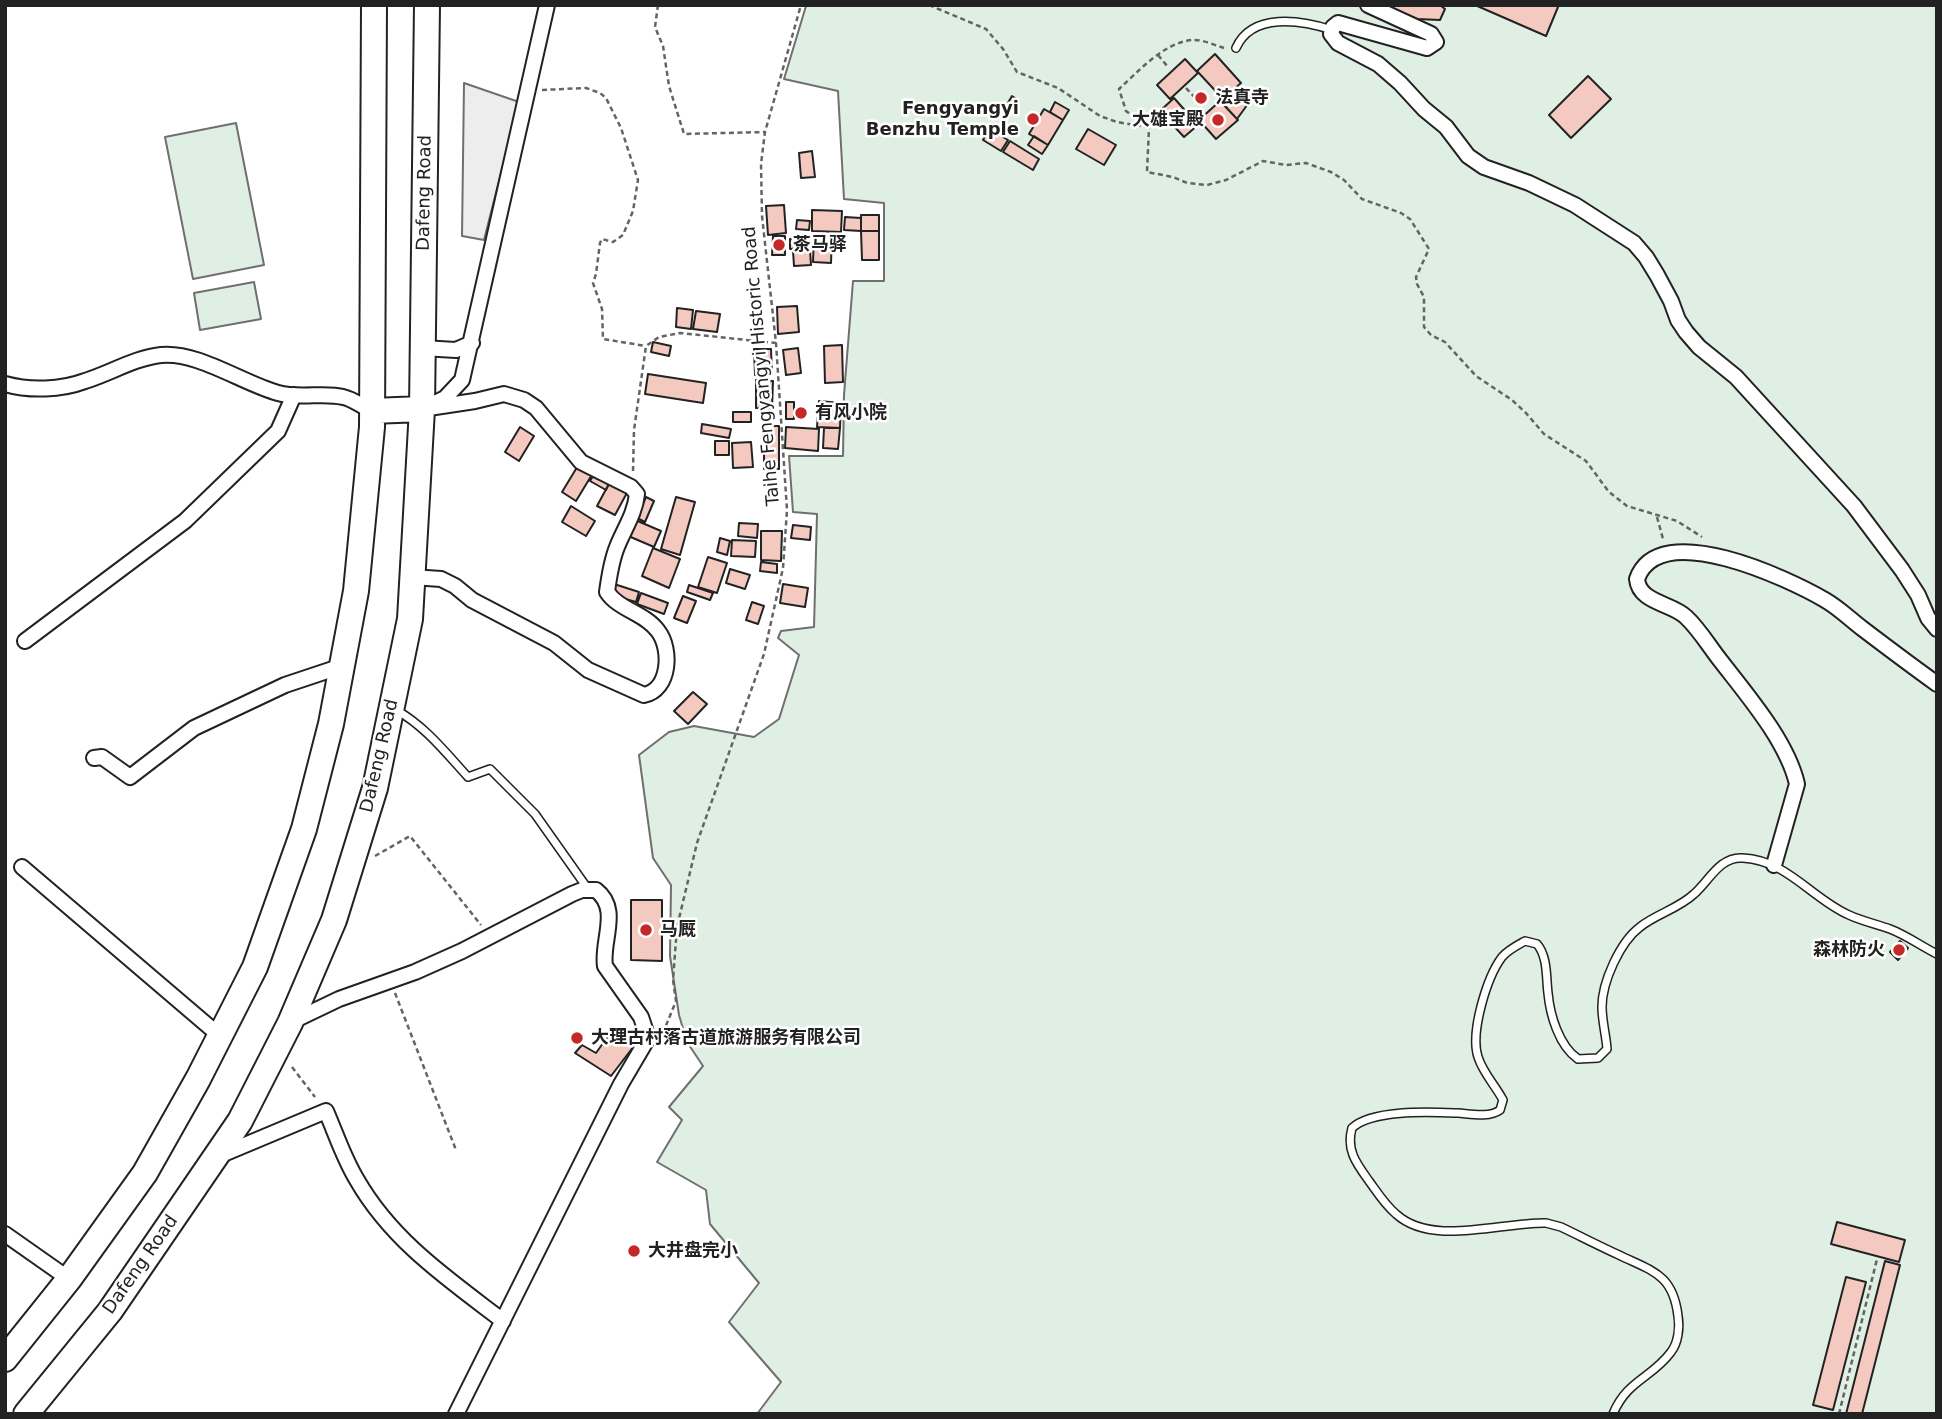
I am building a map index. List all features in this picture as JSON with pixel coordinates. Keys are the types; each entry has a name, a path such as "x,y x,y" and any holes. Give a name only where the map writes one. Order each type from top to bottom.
{"highway":[{"path":"5,1359 69,1279 145,1172 255,967 304,829 331,724 356,591 372,411 374,5"},
{"name":"Dafeng Road","path":"26,1414 110,1311 240,1121 290,1023 334,920 375,788 410,619 422,409 427,5"},
{"path":"372,411 422,409"}],"street":[{"path":"422,409 446,398 462,380 547,5"},
{"path":"1368,5 1430,34 1436,43 1427,48 1414,46 1338,23 1331,34 1338,43 1378,64 1446,127 1468,156 1484,167 1529,183 1575,205 1633,243 1646,257 1686,332 1699,347 1736,377 1854,506 1902,570 1918,595 1928,618 1937,629"},
{"path":"422,348 456,349 472,343"},
{"path":"5,384 35,388 65,386 84,382 142,359 170,354 222,370 278,393 294,396 342,396 372,411"},
{"path":"412,577 441,579 455,586 472,600 554,643 588,670 644,695 652,694 666,670 667,650 660,632 644,617 612,600 607,592 617,546 629,525 637,494 581,462 536,408 524,400 504,394 422,409"},
{"path":"25,641 186,521 278,431 294,396"},
{"path":"1774,865 1797,784 1794,772 1771,729 1693,625 1675,609 1648,597 1641,590 1637,579 1642,569 1665,553 1683,551 1731,559 1790,582 1827,601 1937,684"},
{"path":"94,758 102,757 130,776 194,728 285,685 342,666"},
{"path":"22,867 220,1036"},
{"path":"290,1023 339,999 462,951 572,894 596,890 604,897 609,911 605,966 641,1017 649,1038 621,1084 456,1414"},
{"path":"215,1157 326,1111 355,1178 396,1234 422,1259 503,1321"},
{"path":"5,1234 69,1279"}],"lane":[{"path":"1236,48 1241,37 1261,24 1293,22 1315,24 1332,30"},
{"path":"391,708 409,717 427,733 468,777 490,769 536,814 588,890"},
{"path":"1613,1414 1628,1388 1673,1350 1679,1329 1678,1318 1667,1284 1651,1269 1561,1227 1546,1223 1431,1231 1406,1222 1383,1200 1351,1155 1349,1142 1352,1128 1366,1119 1405,1114 1490,1114 1500,1110 1503,1100 1484,1072 1477,1054 1478,1015 1496,967 1507,952 1525,941 1538,944 1544,954 1548,999 1562,1041 1578,1059 1598,1058 1607,1049 1601,1006 1606,985 1622,946 1640,926 1693,896 1716,869 1731,859 1741,857 1781,868 1815,895 1849,915 1892,930 1937,954"}],"path":[{"path":"658,5 655,27 663,46 668,86 684,134 765,132"},
{"name":"Taihe Fengyangyi Historic Road","path":"649,1038 665,1028 676,1001 673,980 677,927 696,843 764,654 783,568 787,510 776,343 762,216 761,164 765,132 801,5"},
{"path":"929,5 986,29 1017,72 1058,88 1100,116 1149,128"},
{"path":"1149,128 1126,111 1119,89 1158,55 1180,43 1193,40 1228,49 1236,48"},
{"path":"1158,55 1168,67"},
{"path":"529,91 586,88 600,93 606,98 621,128 638,180 633,211 623,235 613,242 602,239 600,243 593,283 601,309 603,339 646,346 659,337 680,334 776,343"},
{"path":"1186,88 1200,103"},
{"path":"1149,128 1147,172 1173,177 1187,184 1207,185 1226,180 1263,161 1286,165 1306,163 1344,180 1362,199 1410,219 1429,249 1416,277 1424,297 1424,327 1431,335 1445,342 1476,376 1512,400 1544,434 1586,461 1609,492 1627,506 1676,521 1691,530 1704,538 1712,555"},
{"path":"633,490 634,430 646,346"},
{"path":"1657,517 1665,553"},
{"path":"353,860 370,858 410,836 489,936"},
{"path":"390,981 456,1150"},
{"path":"277,1047 326,1111"},
{"path":"1839,1414 1877,1259"}],"green space":[{"path":"1937,5 1937,1414 757,1414 781,1382 729,1322 759,1283 710,1224 706,1190 657,1162 682,1120 669,1107 703,1066 687,1042 679,1015 670,956 671,885 653,858 639,755 669,732 694,726 754,737 779,719 799,655 778,638 781,631 814,627 817,514 793,512 789,456 843,456 844,395 853,281 884,281 884,203 844,199 838,91 784,79 806,6"},
{"path":"236,123 264,265 193,279 165,137"},
{"path":"254,282 261,319 200,330 194,293"}],"shaded area":[{"path":"464,83 519,102 484,240 462,236"}],"building":[{"path":"1384,5 1440,5 1445,9 1440,20 1417,19"},
{"path":"1475,5 1555,5 1558,7 1546,36"},
{"path":"1215,54 1241,83 1223,99 1197,71"},
{"path":"1185,59 1198,73 1170,99 1157,85"},
{"path":"1588,76 1611,99 1571,138 1549,115"},
{"path":"1239,87 1253,97 1237,119 1225,106"},
{"path":"1012,96 1019,101 1013,110 1006,106"},
{"path":"1174,98 1198,125 1184,137 1160,111"},
{"name":"大雄宝殿","path":"1220,101 1238,120 1216,139 1199,120"},
{"path":"1055,102 1069,110 1063,120 1050,112"},
{"path":"1044,109 1063,120 1048,145 1029,134"},
{"path":"989,129 1008,140 1001,151 983,140"},
{"path":"1088,129 1116,145 1104,165 1076,149"},
{"path":"1034,136 1048,145 1042,154 1028,145"},
{"path":"1010,141 1039,159 1033,170 1003,152"},
{"path":"812,151 815,177 801,178 799,153"},
{"path":"784,205 786,233 768,235 766,206"},
{"path":"812,210 842,211 841,232 812,231"},
{"path":"861,215 879,215 879,231 861,231"},
{"path":"845,217 861,218 861,231 844,230"},
{"path":"797,220 810,221 809,230 796,229"},
{"path":"861,231 879,231 879,260 862,260"},
{"path":"814,235 832,236 831,263 813,262"},
{"name":"茶马驿","path":"773,236 785,236 785,255 772,255"},
{"path":"809,238 810,248 790,249 790,239"},
{"path":"810,250 811,265 794,266 793,251"},
{"path":"797,306 799,332 778,334 777,307"},
{"path":"677,308 693,310 691,329 676,327"},
{"path":"696,311 720,314 717,332 693,329"},
{"path":"653,342 671,346 669,356 651,352"},
{"path":"842,345 843,382 825,383 824,346"},
{"path":"798,348 801,373 786,375 783,350"},
{"path":"754,349 771,349 772,375 755,375"},
{"path":"648,374 706,383 703,403 645,394"},
{"path":"756,380 773,381 772,409 756,408"},
{"path":"819,401 841,403 840,428 817,427"},
{"path":"786,402 794,402 794,419 786,419"},
{"path":"733,412 751,412 751,422 733,422"},
{"path":"702,424 731,429 729,438 701,433"},
{"path":"764,426 779,426 779,469 764,469"},
{"path":"520,427 534,436 519,461 505,452"},
{"path":"786,427 819,429 818,451 785,448"},
{"path":"824,428 840,428 838,449 823,448"},
{"path":"715,441 729,441 729,455 715,455"},
{"path":"751,442 753,467 733,468 732,443"},
{"path":"579,464 593,473 576,501 562,492"},
{"path":"596,471 611,480 606,490 590,481"},
{"path":"611,480 629,489 615,515 597,506"},
{"path":"646,497 654,501 645,522 637,518"},
{"path":"676,497 695,502 680,555 661,549"},
{"path":"571,506 595,521 586,536 562,522"},
{"path":"633,519 661,531 654,547 626,535"},
{"path":"739,523 758,524 757,538 738,536"},
{"path":"793,525 811,527 810,540 791,538"},
{"path":"761,531 782,531 781,561 761,560"},
{"path":"720,538 730,541 727,555 717,552"},
{"path":"732,540 756,541 755,557 731,556"},
{"path":"653,548 680,559 669,588 642,576"},
{"path":"708,557 727,563 717,593 698,587"},
{"path":"761,562 777,564 777,573 760,571"},
{"path":"730,569 750,575 745,589 726,583"},
{"path":"614,584 639,592 636,602 611,595"},
{"path":"783,584 808,588 805,607 780,603"},
{"path":"689,585 713,593 710,600 687,592"},
{"path":"641,593 668,603 664,614 637,604"},
{"path":"683,596 696,601 687,623 674,618"},
{"path":"752,602 764,606 758,624 746,620"},
{"path":"693,692 707,704 688,724 674,711"},
{"name":"马厩","path":"631,900 662,900 662,961 631,960"},
{"name":"森林防火","path":"1900,941 1908,948 1898,960 1890,952"},
{"path":"611,1032 634,1046 611,1076 575,1053 582,1045 596,1053"},
{"path":"1837,1222 1905,1240 1899,1262 1831,1244"},
{"path":"1885,1261 1900,1265 1862,1414 1846,1414"},
{"path":"1846,1277 1866,1282 1833,1410 1813,1405"}],"place":[{"name":"法真寺","path":"1201,98"},
{"name":"Fengyangyi Benzhu Temple","path":"1033,119"},
{"name":"大雄宝殿","path":"1218,120"},
{"name":"茶马驿","path":"779,245"},
{"name":"有风小院","path":"801,413"},
{"name":"马厩","path":"646,930"},
{"name":"森林防火","path":"1899,950"},
{"name":"大理古村落古道旅游服务有限公司","path":"577,1038"},
{"name":"大井盘完小","path":"634,1251"}]}
